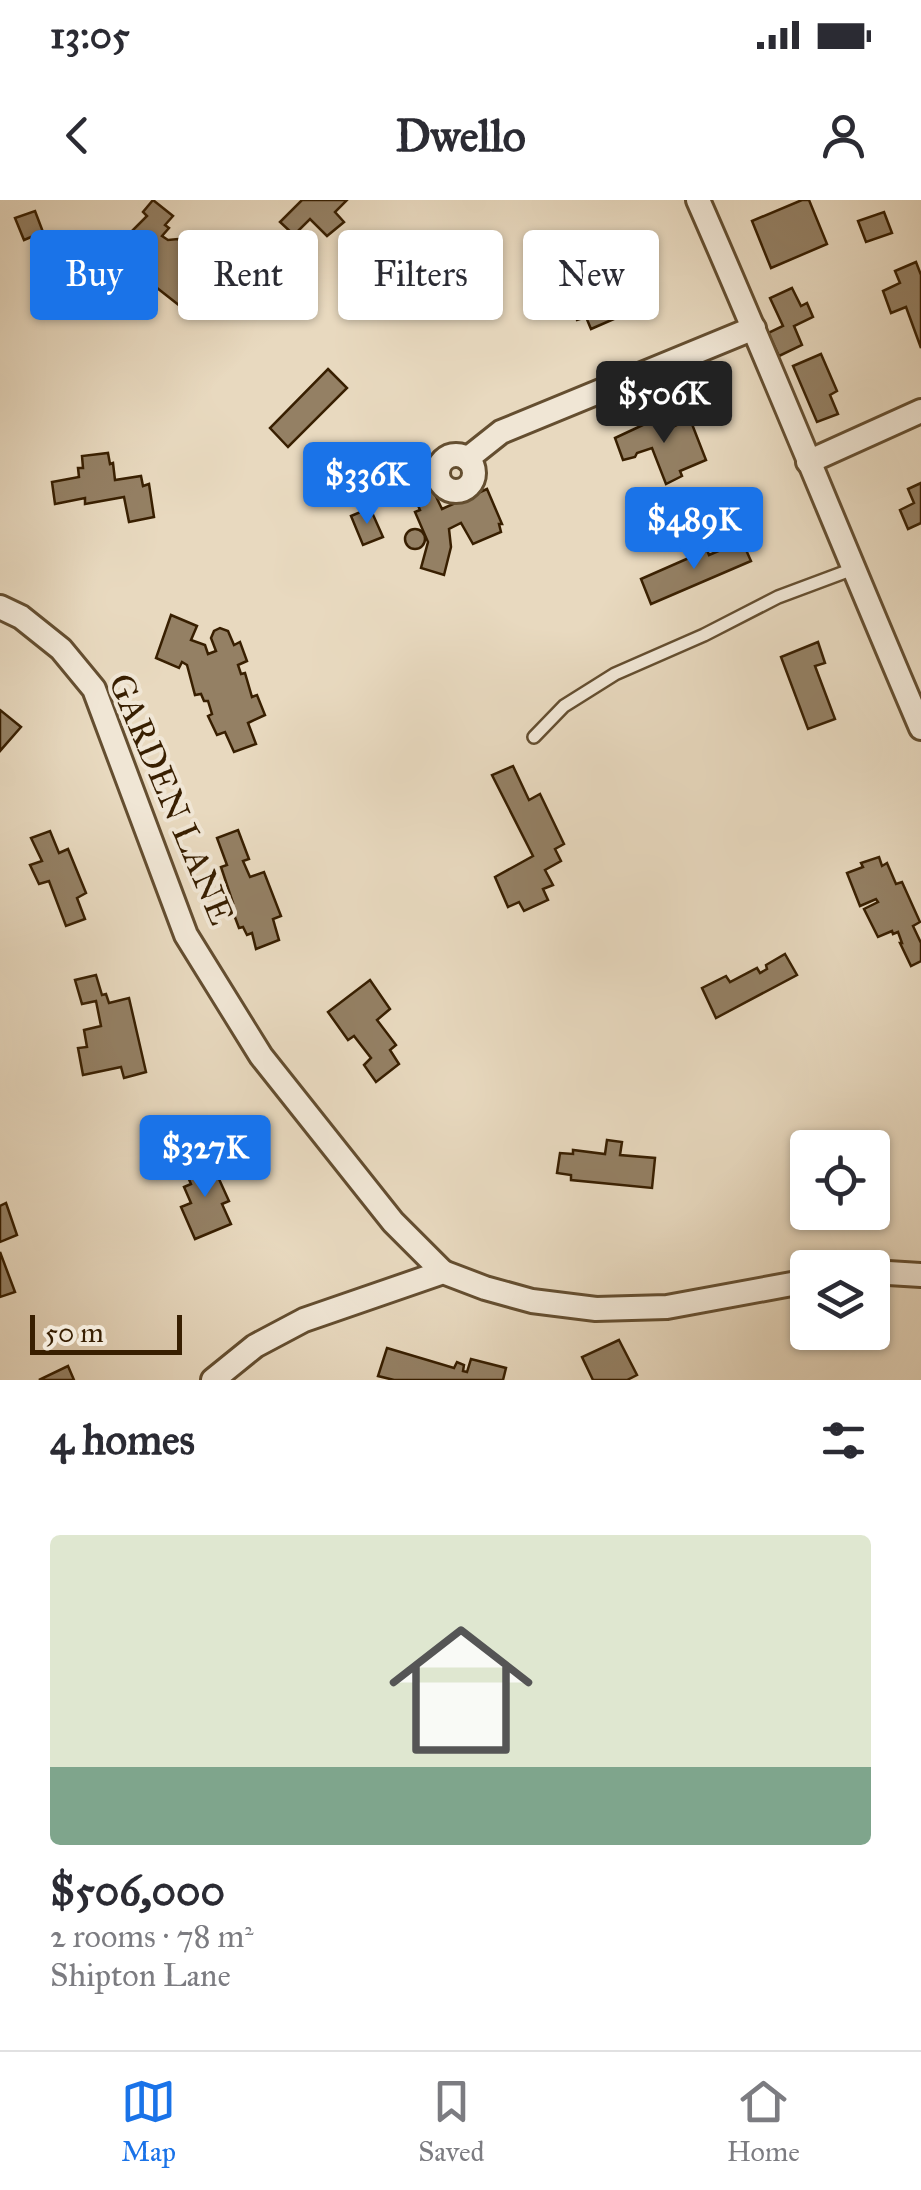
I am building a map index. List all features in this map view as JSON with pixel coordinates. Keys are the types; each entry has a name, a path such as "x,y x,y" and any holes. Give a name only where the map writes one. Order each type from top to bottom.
{"street":[{"path":"698,200 921,728"},
{"path":"468,459 502,432 754,328"},
{"path":"808,462 921,411"},
{"name":"GARDEN LANE","path":"0,607 21,617 60,649 94,689 186,935 262,1056 393,1222 443,1272"},
{"path":"213,1380 254,1346 304,1320 443,1272 532,1301 596,1309 667,1307 790,1284"},
{"path":"890,1273 921,1274"}],"lane":[{"path":"534,737 564,706 615,674 778,597 853,569"}],"building":[{"path":"153,200 173,216 162,236 178,239 178,304 158,289 158,230 133,230 147,216 143,212"},
{"path":"302,200 347,200 335,212 344,222 327,236 310,219 299,230 289,230 280,222"},
{"path":"809,200 827,244 771,268 752,221"},
{"path":"35,211 42,230 30,230 30,237 24,240 15,218"},
{"path":"884,212 892,233 866,242 858,221"},
{"path":"916,262 921,275 921,348 906,307 891,313 883,291 900,283 895,271"},
{"path":"792,288 801,306 807,303 813,317 794,326 802,345 779,356 768,333 783,326 770,298"},
{"path":"587,320 612,320 591,329"},
{"path":"821,354 837,391 830,395 838,414 817,422 793,366"},
{"path":"328,369 347,388 288,447 270,428"},
{"path":"663,414 668,429 690,419 706,460 680,471 682,476 666,484 652,448 623,460 615,438"},
{"path":"108,453 115,480 141,476 143,486 149,484 154,517 129,522 124,497 85,504 85,498 55,504 52,482 79,477 82,456"},
{"path":"921,483 921,523 908,529 900,510 914,503 908,489"},
{"path":"432,488 442,509 487,489 502,524 501,532 473,544 461,523 449,529 451,547 444,575 421,568 428,542 415,512 420,510 414,496"},
{"path":"370,508 383,537 363,545 351,516"},
{"path":"415,529 425,539 415,549 405,539"},
{"path":"742,541 751,561 651,604 641,579 707,550 709,555"},
{"path":"171,615 197,626 191,640 205,645 208,654 216,651 211,638 220,628 228,631 234,645 240,642 247,661 238,665 241,674 245,673 252,697 257,695 265,715 248,723 256,744 234,752 225,732 217,735 208,716 212,714 208,701 201,694 195,695 187,665 182,662 179,668 156,658"},
{"path":"818,642 825,663 815,666 835,719 808,729 781,657"},
{"path":"0,710 21,727 0,751"},
{"path":"513,766 529,800 540,794 564,844 555,849 561,861 545,870 553,885 543,889 548,900 524,911 519,902 508,907 495,877 533,856 492,775"},
{"path":"238,830 249,859 243,861 250,877 264,872 281,916 273,919 279,940 256,949 252,933 247,935 243,927 239,928 221,867 227,865 217,838"},
{"path":"50,831 59,853 68,849 86,893 77,898 85,919 66,926 49,881 39,884 30,865 42,861 31,838"},
{"path":"879,857 882,866 887,863 896,884 902,882 920,922 913,926 921,943 921,961 911,966 898,932 878,937 864,909 878,902 876,899 860,906 847,873"},
{"path":"785,954 797,975 716,1018 702,988 726,976 730,982 757,968 760,973"},
{"path":"96,975 109,1003 129,998 146,1072 124,1078 121,1067 83,1075 78,1048 87,1047 84,1030 101,1026 96,1001 82,1004 75,980"},
{"path":"370,980 390,1009 377,1020 396,1045 390,1050 399,1064 376,1082 364,1065 371,1058 354,1036 348,1040 328,1012"},
{"path":"607,1140 622,1142 620,1155 655,1158 652,1188 571,1180 571,1175 557,1173 560,1153 573,1154 573,1150 605,1154"},
{"path":"209,1157 229,1201 222,1204 231,1224 195,1239 181,1207 191,1203 184,1187 191,1184 184,1168"},
{"path":"6,1203 17,1235 0,1242 0,1206"},
{"path":"0,1252 15,1292 0,1297"},
{"path":"619,1340 637,1375 627,1380 593,1380 582,1357"},
{"path":"387,1348 454,1368 457,1362 467,1372 471,1359 506,1368 503,1380 394,1380 378,1376"},
{"path":"68,1366 74,1380 39,1380"}]}
